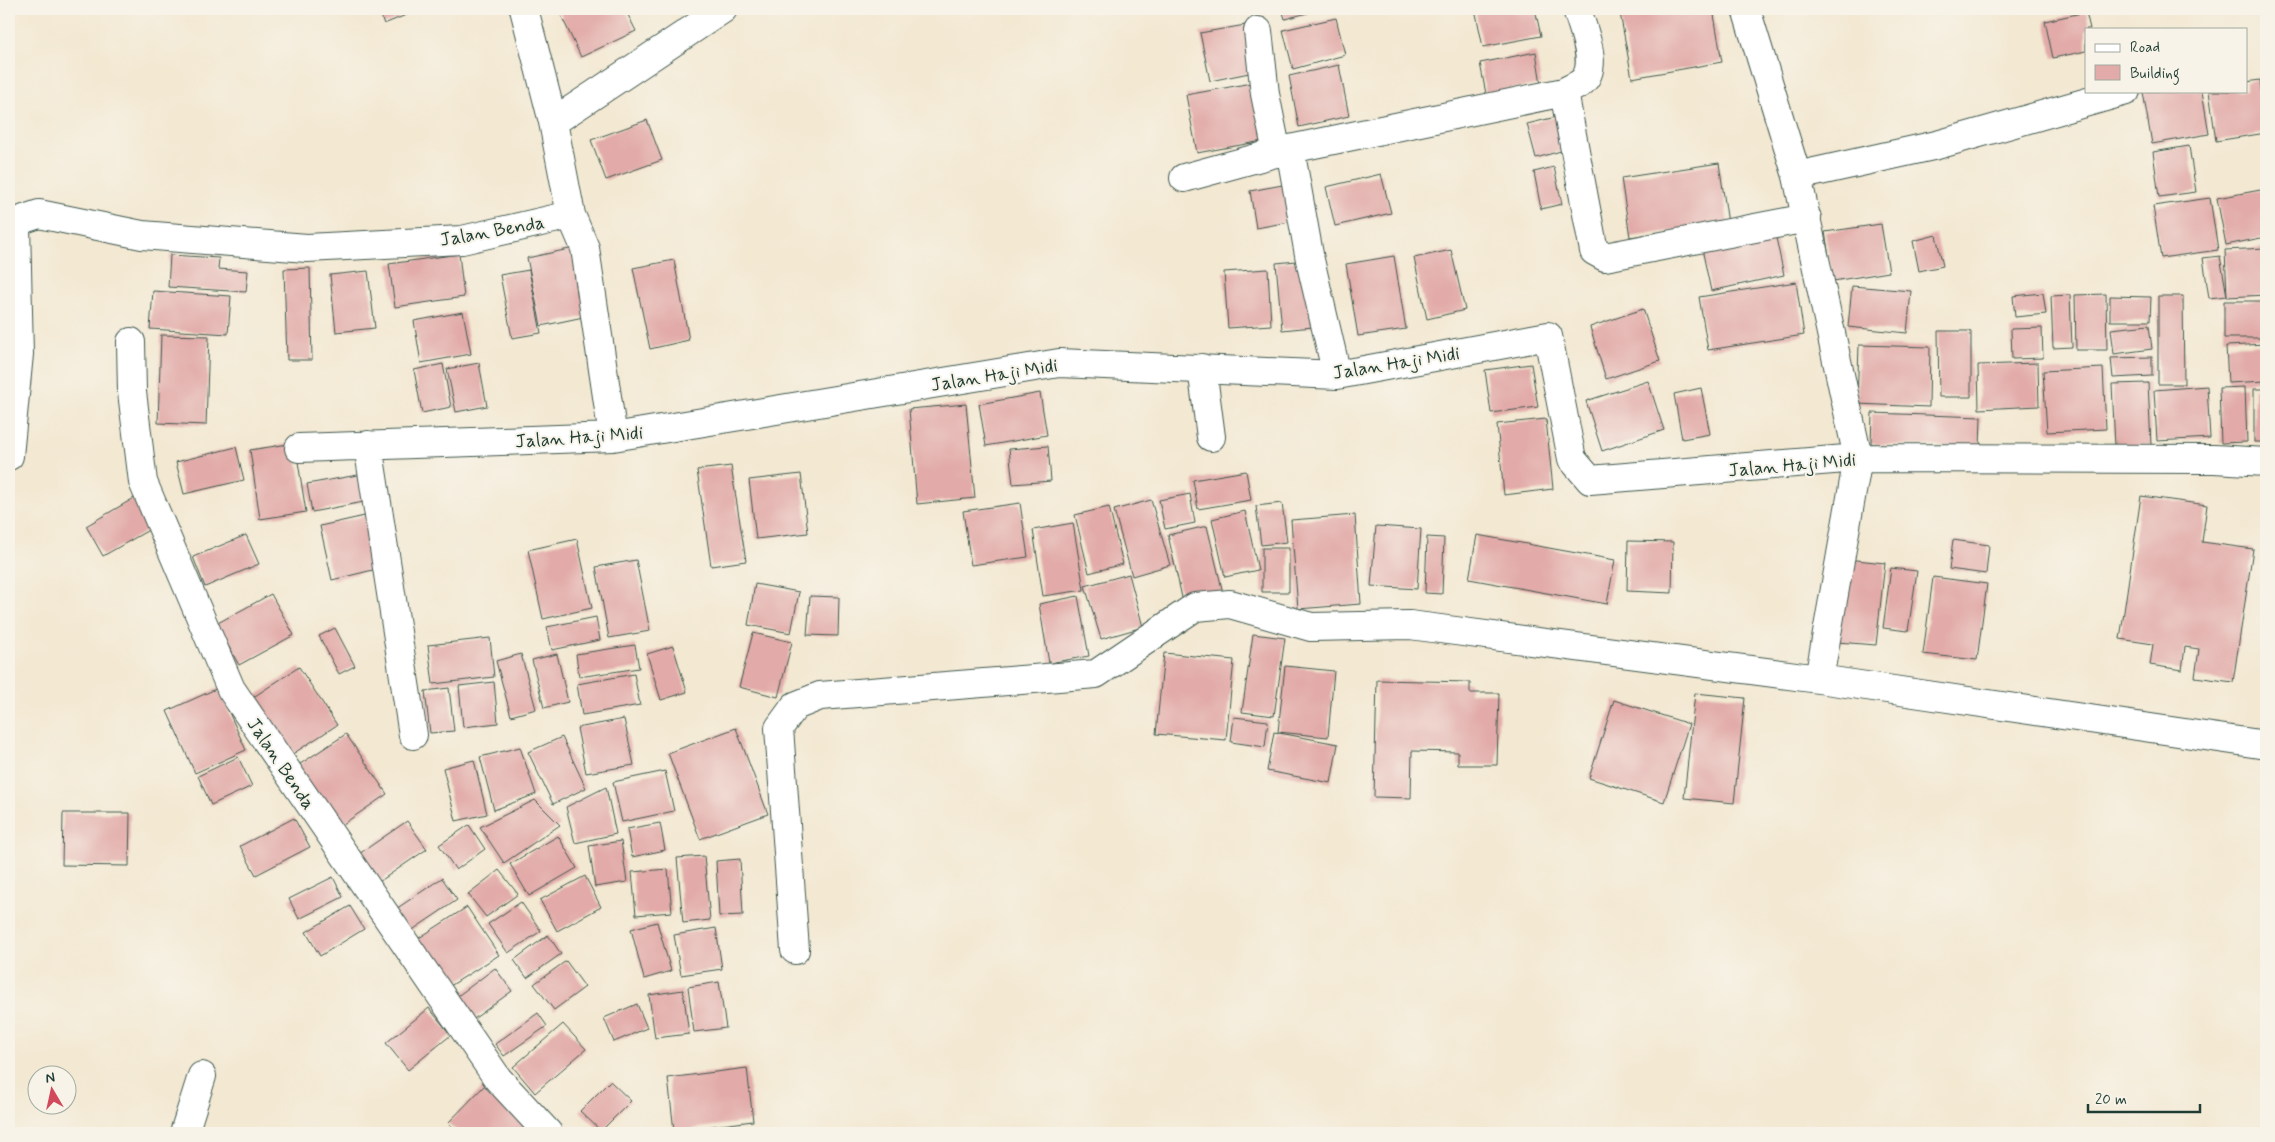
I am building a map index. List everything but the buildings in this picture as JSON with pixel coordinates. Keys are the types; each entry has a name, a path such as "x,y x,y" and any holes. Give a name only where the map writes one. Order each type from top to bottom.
{"street":[{"name":"Jalan Benda","path":"9,456 19,354 16,225 24,219 39,214 142,235 307,248 462,240 570,215 553,122 524,9"},
{"path":"553,122 723,9"},
{"path":"1184,178 1283,151 1564,92 1582,82 1589,71 1590,58 1577,9"},
{"path":"1746,9 1797,176 1858,458 1819,679"},
{"path":"1258,31 1265,94 1283,151 1337,375"},
{"path":"1564,92 1594,251 1605,256 1618,256 1807,218"},
{"path":"1797,176 1937,145 2122,92"},
{"path":"570,215 585,248 613,437"},
{"name":"Jalan Haji Midi","path":"299,448 613,437 1059,363 1337,375 1548,336 1572,459 1590,480 1858,458 2204,459 2266,462"},
{"name":"Jalan Benda","path":"131,342 132,392 143,482 231,689 498,1079 548,1133"},
{"path":"1202,368 1211,437"},
{"path":"368,446 413,735"},
{"path":"796,950 779,728 795,706 820,696 1096,674 1195,607 1230,604 1311,627 1410,625 1819,679 2266,745"},
{"path":"184,1133 202,1076"}]}
